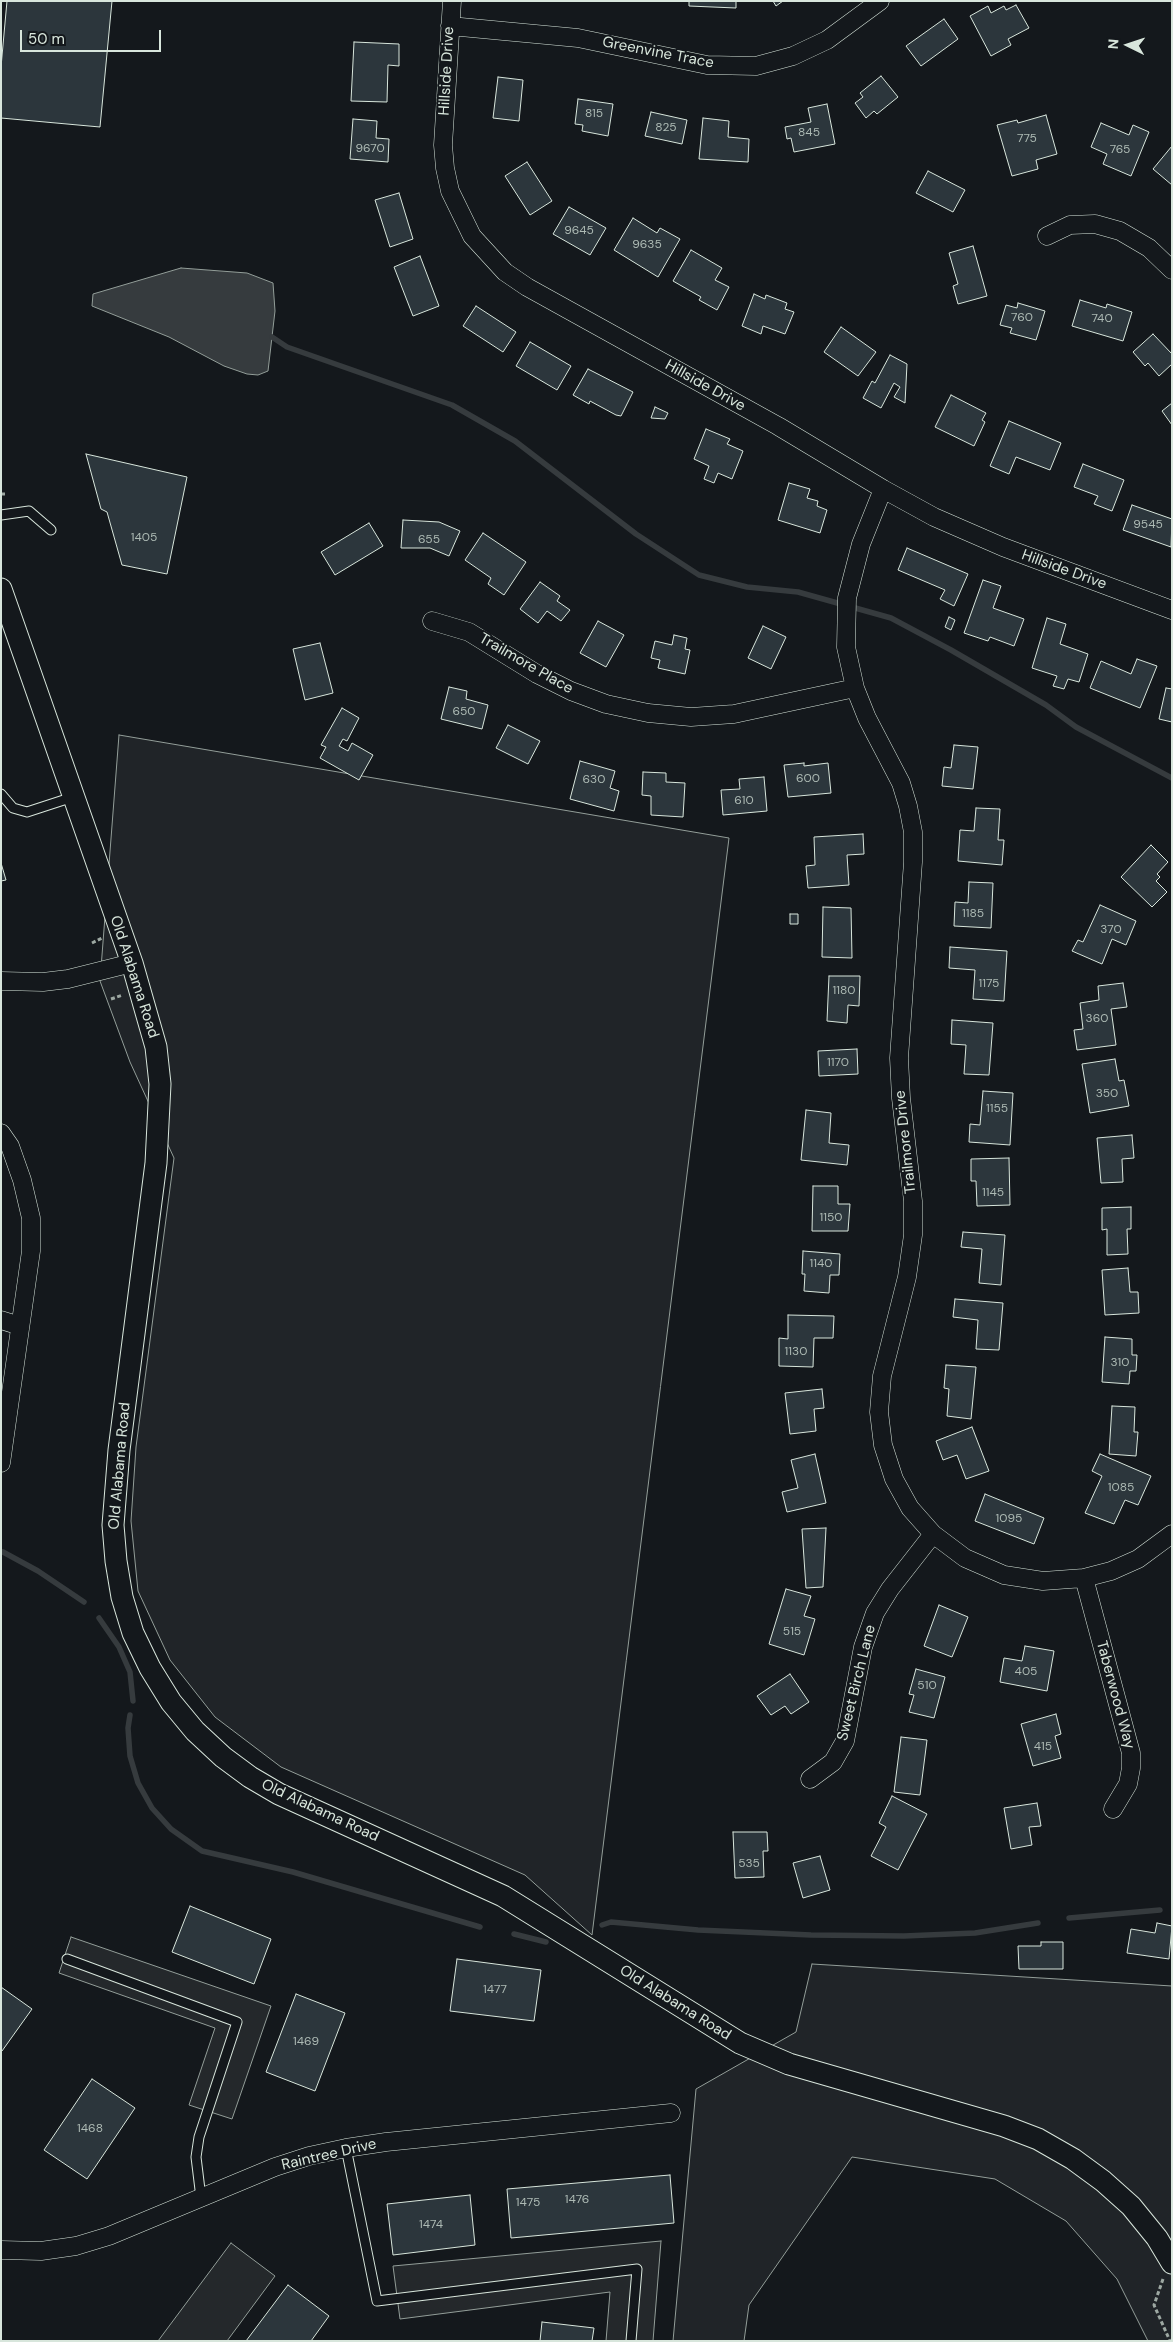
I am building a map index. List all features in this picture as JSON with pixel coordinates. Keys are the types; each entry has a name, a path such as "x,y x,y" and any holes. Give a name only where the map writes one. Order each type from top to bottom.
{"street":[{"name":"Hillside Drive","path":"452,1 443,145 445,168 450,191 460,216 472,236 488,256 505,272 526,287 778,426 883,489 934,517 1003,547 1172,610"},
{"name":"Greenvine Trace","path":"450,26 578,38 707,65 756,66 793,56 827,40 880,1"},
{"path":"1047,236 1070,226 1095,224 1104,226 1120,231 1149,248 1172,270"},
{"name":"Trailmore Drive","path":"883,489 861,544 847,598 846,647 856,688 867,718 901,783 913,832 913,862 899,1058 901,1098 913,1201 913,1235 907,1277 882,1376 879,1412 883,1444 894,1479 910,1508 933,1534 966,1558 1004,1575 1043,1581 1084,1578 1111,1571 1138,1559 1172,1534"},
{"name":"Old Alabama Road","path":"1,590 132,963 156,1047 160,1084 159,1123 119,1450 113,1525 122,1597 133,1633 150,1668 171,1702 195,1731 223,1758 250,1777 279,1794 503,1896 740,2043 789,2064 1004,2126 1038,2140 1073,2159 1103,2181 1131,2206 1157,2238 1171,2262"},
{"name":"Trailmore Place","path":"432,621 469,632 538,674 571,691 606,704 648,713 691,717 734,714 856,688"},
{"path":"1,981 43,982 68,979 132,963"},
{"path":"1,1133 13,1154 31,1218 31,1251 1,1464"},
{"path":"1,1320 20,1326"},
{"name":"Sweet Birch Lane","path":"810,1779 832,1762 845,1741 862,1647 875,1613 890,1589 933,1534"},
{"name":"Taberwood Way","path":"1084,1578 1131,1753 1128,1784 1113,1809"},
{"name":"Raintree Drive","path":"1,2250 41,2251 76,2246 110,2236 275,2167 310,2156 346,2148 386,2142 671,2113"}],"lane":[{"path":"1,515 29,511 51,530"},
{"path":"1,794 13,808 27,812 74,796"},
{"path":"67,1959 237,2022 199,2137 196,2157 201,2198"},
{"path":"346,2148 377,2301 637,2269 631,2341"}],"path":[{"path":"1,494 6,494"},
{"path":"1170,2341 1154,2305 1171,2262"}],"shaded area":[{"path":"181,268 247,273 273,283 275,311 268,371 258,375 247,374 224,366 169,337 92,306 93,294"},
{"path":"119,735 729,838 592,1935 525,1875 281,1767 215,1717 170,1660 138,1591 131,1521 136,1447 174,1158 130,1062 100,981"},
{"path":"71,1937 271,2006 232,2119 189,2105 215,2028 59,1973"},
{"path":"812,1964 1172,1986 1172,2341 1148,2341 1117,2279 1066,2221 995,2179 852,2157 749,2305 744,2341 673,2341 696,2089 796,2032"},
{"path":"661,2241 653,2341 606,2341 610,2292 400,2319 393,2266"},
{"path":"231,2243 275,2276 227,2341 158,2341"}],"building":[{"path":"7,1 112,1 100,127 1,118 1,67"},
{"path":"689,1 736,1 736,8 689,6"},
{"path":"773,1 783,1 776,6"},
{"path":"1016,5 1029,28 1008,39 1011,45 991,56 970,16 988,6 991,13 1004,6 1006,10"},
{"path":"944,19 958,39 921,66 906,46"},
{"path":"354,42 399,44 399,66 388,65 387,102 351,101"},
{"path":"881,76 898,97 877,114 874,111 866,118 855,103 863,97 860,93"},
{"path":"498,77 523,80 519,121 493,118"},
{"path":"578,99 613,104 608,136 582,131 583,125 575,124"},
{"path":"827,104 835,144 794,152 791,138 787,139 785,127 811,122 808,108"},
{"path":"651,112 687,120 682,144 645,136"},
{"path":"1046,115 1057,154 1036,160 1038,169 1012,176 997,125 1017,120 1018,123"},
{"path":"703,118 729,121 728,137 749,139 748,162 699,159"},
{"path":"353,119 377,121 376,138 389,139 388,162 350,159"},
{"path":"1101,123 1129,135 1133,125 1149,132 1131,176 1103,164 1107,154 1091,147"},
{"path":"1172,146 1172,185 1153,169"},
{"path":"527,162 552,201 530,215 505,176"},
{"path":"928,171 965,190 953,212 916,193"},
{"path":"399,193 413,239 390,247 375,200"},
{"path":"569,207 606,228 590,255 553,234"},
{"path":"633,218 657,233 660,228 680,239 658,277 614,250"},
{"path":"973,246 987,296 958,304 953,286 958,284 949,253"},
{"path":"691,250 722,268 715,280 729,287 717,310 699,300 701,297 673,281"},
{"path":"420,256 439,306 413,316 394,267"},
{"path":"754,294 765,299 766,295 787,303 785,309 794,312 785,334 763,326 761,334 742,326"},
{"path":"1080,300 1106,308 1107,304 1132,312 1123,341 1072,326"},
{"path":"1018,303 1045,311 1036,340 1010,333 1012,328 1000,325 1006,305 1017,308"},
{"path":"476,306 516,332 503,352 463,326"},
{"path":"841,327 876,352 858,376 824,352"},
{"path":"1153,334 1172,354 1172,364 1159,376 1148,363 1145,366 1133,352"},
{"path":"530,342 571,366 557,390 516,366"},
{"path":"890,355 907,364 905,403 894,397 900,387 894,383 881,408 863,398 872,381 875,383"},
{"path":"588,369 633,392 621,416 590,401 589,404 573,395"},
{"path":"951,395 986,413 982,420 985,422 974,446 935,427"},
{"path":"1172,403 1172,425 1162,411"},
{"path":"655,407 668,413 665,419 651,418"},
{"path":"1009,421 1061,443 1050,470 1016,457 1009,474 990,466"},
{"path":"706,429 730,439 727,444 743,451 732,479 718,473 714,483 704,479 709,466 694,459"},
{"path":"86,454 187,477 167,574 122,565 107,512 101,509"},
{"path":"1083,464 1124,480 1112,511 1094,504 1098,496 1074,487"},
{"path":"789,483 810,489 807,498 818,501 817,506 827,510 820,533 778,520"},
{"path":"1132,505 1172,519 1171,547 1123,530"},
{"path":"403,520 439,522 460,531 449,556 430,548 401,548"},
{"path":"369,523 383,546 335,575 321,552"},
{"path":"483,533 526,562 504,595 488,584 491,578 465,560"},
{"path":"907,548 968,574 954,606 940,599 945,590 898,570"},
{"path":"983,580 1001,586 993,608 1024,619 1014,646 990,637 988,641 964,633"},
{"path":"540,582 560,596 557,601 570,610 561,621 547,611 538,623 520,609"},
{"path":"949,617 955,620 951,630 945,627"},
{"path":"1047,618 1066,624 1060,644 1088,654 1079,682 1068,679 1064,689 1053,686 1057,676 1032,668"},
{"path":"598,621 624,635 606,667 580,653"},
{"path":"763,626 786,637 771,669 748,658"},
{"path":"674,635 687,638 685,649 690,650 685,674 658,668 660,660 651,658 655,641 672,645"},
{"path":"320,643 333,693 305,700 293,649"},
{"path":"1137,659 1157,666 1140,708 1090,688 1101,661 1131,674"},
{"path":"449,687 467,691 466,699 488,705 482,729 441,719"},
{"path":"1166,688 1172,689 1172,722 1159,719"},
{"path":"342,708 359,718 347,741 343,739 339,746 348,751 352,743 373,755 359,780 320,758 326,747 321,745"},
{"path":"508,725 540,741 528,764 496,748"},
{"path":"954,745 978,747 973,789 942,786 944,767 951,768"},
{"path":"580,761 615,771 610,788 619,791 614,811 570,799"},
{"path":"804,763 804,766 828,763 831,793 788,797 784,765"},
{"path":"643,772 666,773 666,782 685,783 683,817 651,815 651,796 642,795"},
{"path":"764,777 767,811 723,815 721,790 740,789 739,779"},
{"path":"976,808 1000,809 998,840 1004,840 1002,865 958,861 960,830 974,831"},
{"path":"863,834 864,854 847,855 849,885 808,888 806,866 815,865 814,837"},
{"path":"1151,845 1168,862 1157,874 1160,877 1156,881 1167,892 1152,907 1121,877"},
{"path":"1,863 6,880 1,881"},
{"path":"969,882 993,883 991,928 954,926 955,902 968,903"},
{"path":"1100,905 1136,921 1126,945 1112,939 1102,964 1072,951 1078,940 1083,942"},
{"path":"823,907 851,908 852,958 822,957"},
{"path":"790,914 798,914 798,924 790,924"},
{"path":"950,947 1007,951 1004,1001 973,999 975,970 949,968"},
{"path":"829,976 860,976 859,1006 848,1005 847,1023 827,1021"},
{"path":"1123,983 1127,1007 1111,1009 1116,1045 1077,1050 1074,1030 1083,1029 1080,1003 1099,1000 1098,986"},
{"path":"952,1020 993,1023 989,1075 964,1074 966,1045 951,1044"},
{"path":"857,1049 858,1074 819,1076 818,1051"},
{"path":"1115,1059 1119,1081 1124,1080 1129,1106 1090,1113 1082,1064"},
{"path":"983,1091 1013,1093 1010,1145 969,1142 970,1124 980,1125"},
{"path":"806,1110 831,1113 829,1143 849,1145 847,1165 801,1160"},
{"path":"1132,1135 1134,1158 1122,1159 1123,1182 1101,1183 1097,1138"},
{"path":"1009,1158 1010,1205 977,1206 976,1181 971,1181 971,1159"},
{"path":"813,1186 838,1186 838,1204 850,1204 848,1231 812,1231"},
{"path":"1131,1207 1131,1229 1127,1229 1128,1254 1107,1255 1107,1229 1102,1230 1102,1208"},
{"path":"963,1232 1005,1235 1001,1285 979,1283 982,1249 961,1247"},
{"path":"803,1251 840,1254 839,1275 830,1275 829,1293 804,1291 805,1274 802,1274"},
{"path":"1128,1268 1130,1292 1138,1292 1139,1313 1105,1315 1102,1270"},
{"path":"955,1299 1003,1303 999,1350 976,1349 978,1320 953,1317"},
{"path":"788,1315 834,1316 833,1338 814,1338 813,1367 779,1366 779,1338 788,1339"},
{"path":"1105,1337 1132,1339 1132,1355 1137,1355 1136,1371 1130,1371 1129,1384 1102,1382"},
{"path":"946,1365 976,1367 971,1419 947,1416 949,1389 944,1388"},
{"path":"822,1389 824,1408 814,1409 816,1431 790,1434 785,1393"},
{"path":"1112,1406 1135,1407 1134,1432 1138,1432 1136,1456 1109,1454"},
{"path":"972,1427 989,1471 966,1479 957,1455 943,1460 936,1441"},
{"path":"815,1454 826,1503 787,1512 782,1492 798,1488 791,1460"},
{"path":"1100,1454 1151,1476 1138,1505 1125,1500 1114,1524 1085,1513 1102,1476 1092,1471"},
{"path":"985,1494 1044,1518 1034,1544 975,1521"},
{"path":"826,1528 823,1587 806,1588 802,1529"},
{"path":"786,1589 811,1596 804,1616 815,1619 804,1655 769,1644"},
{"path":"939,1605 968,1617 952,1657 924,1646"},
{"path":"1025,1646 1054,1651 1047,1691 1000,1682 1004,1658 1022,1661"},
{"path":"916,1669 945,1677 934,1718 909,1712 914,1695 909,1694"},
{"path":"790,1674 809,1702 791,1714 785,1706 771,1715 757,1696"},
{"path":"1056,1714 1061,1734 1055,1736 1061,1758 1033,1766 1021,1724"},
{"path":"901,1737 927,1740 920,1795 894,1792"},
{"path":"892,1796 927,1814 898,1870 871,1856 886,1827 879,1823"},
{"path":"1037,1803 1041,1826 1029,1827 1032,1845 1011,1849 1004,1808"},
{"path":"733,1832 767,1832 768,1851 763,1851 764,1877 735,1878"},
{"path":"820,1856 830,1890 803,1898 793,1863"},
{"path":"190,1906 271,1939 254,1984 172,1952"},
{"path":"1157,1923 1172,1926 1169,1959 1127,1953 1131,1929 1155,1933"},
{"path":"1041,1942 1063,1942 1063,1969 1019,1969 1018,1946 1041,1946"},
{"path":"457,1959 541,1970 534,2021 450,2011"},
{"path":"1,1987 32,2009 2,2051 1,2051"},
{"path":"296,1994 345,2013 315,2091 266,2072"},
{"path":"92,2079 135,2108 87,2179 44,2150"},
{"path":"670,2175 674,2223 511,2238 507,2189"},
{"path":"470,2195 475,2245 393,2255 387,2204"},
{"path":"288,2285 329,2316 311,2341 246,2341"},
{"path":"542,2322 594,2328 592,2341 540,2341"}],"waterway":[{"path":"272,337 287,347 452,405 515,441 636,534 699,575 747,587 798,592 891,618 1046,705 1076,727 1172,778"},
{"path":"3,1552 38,1571 84,1602"},
{"path":"99,1618 119,1647 130,1672 133,1701"},
{"path":"130,1715 128,1728 130,1756 138,1783 152,1808 171,1829 202,1851 293,1872 480,1927"},
{"path":"1069,1918 1160,1910"},
{"path":"602,1925 611,1922 698,1930 811,1935 904,1936 975,1933 1038,1923"},
{"path":"514,1934 546,1942"}]}
